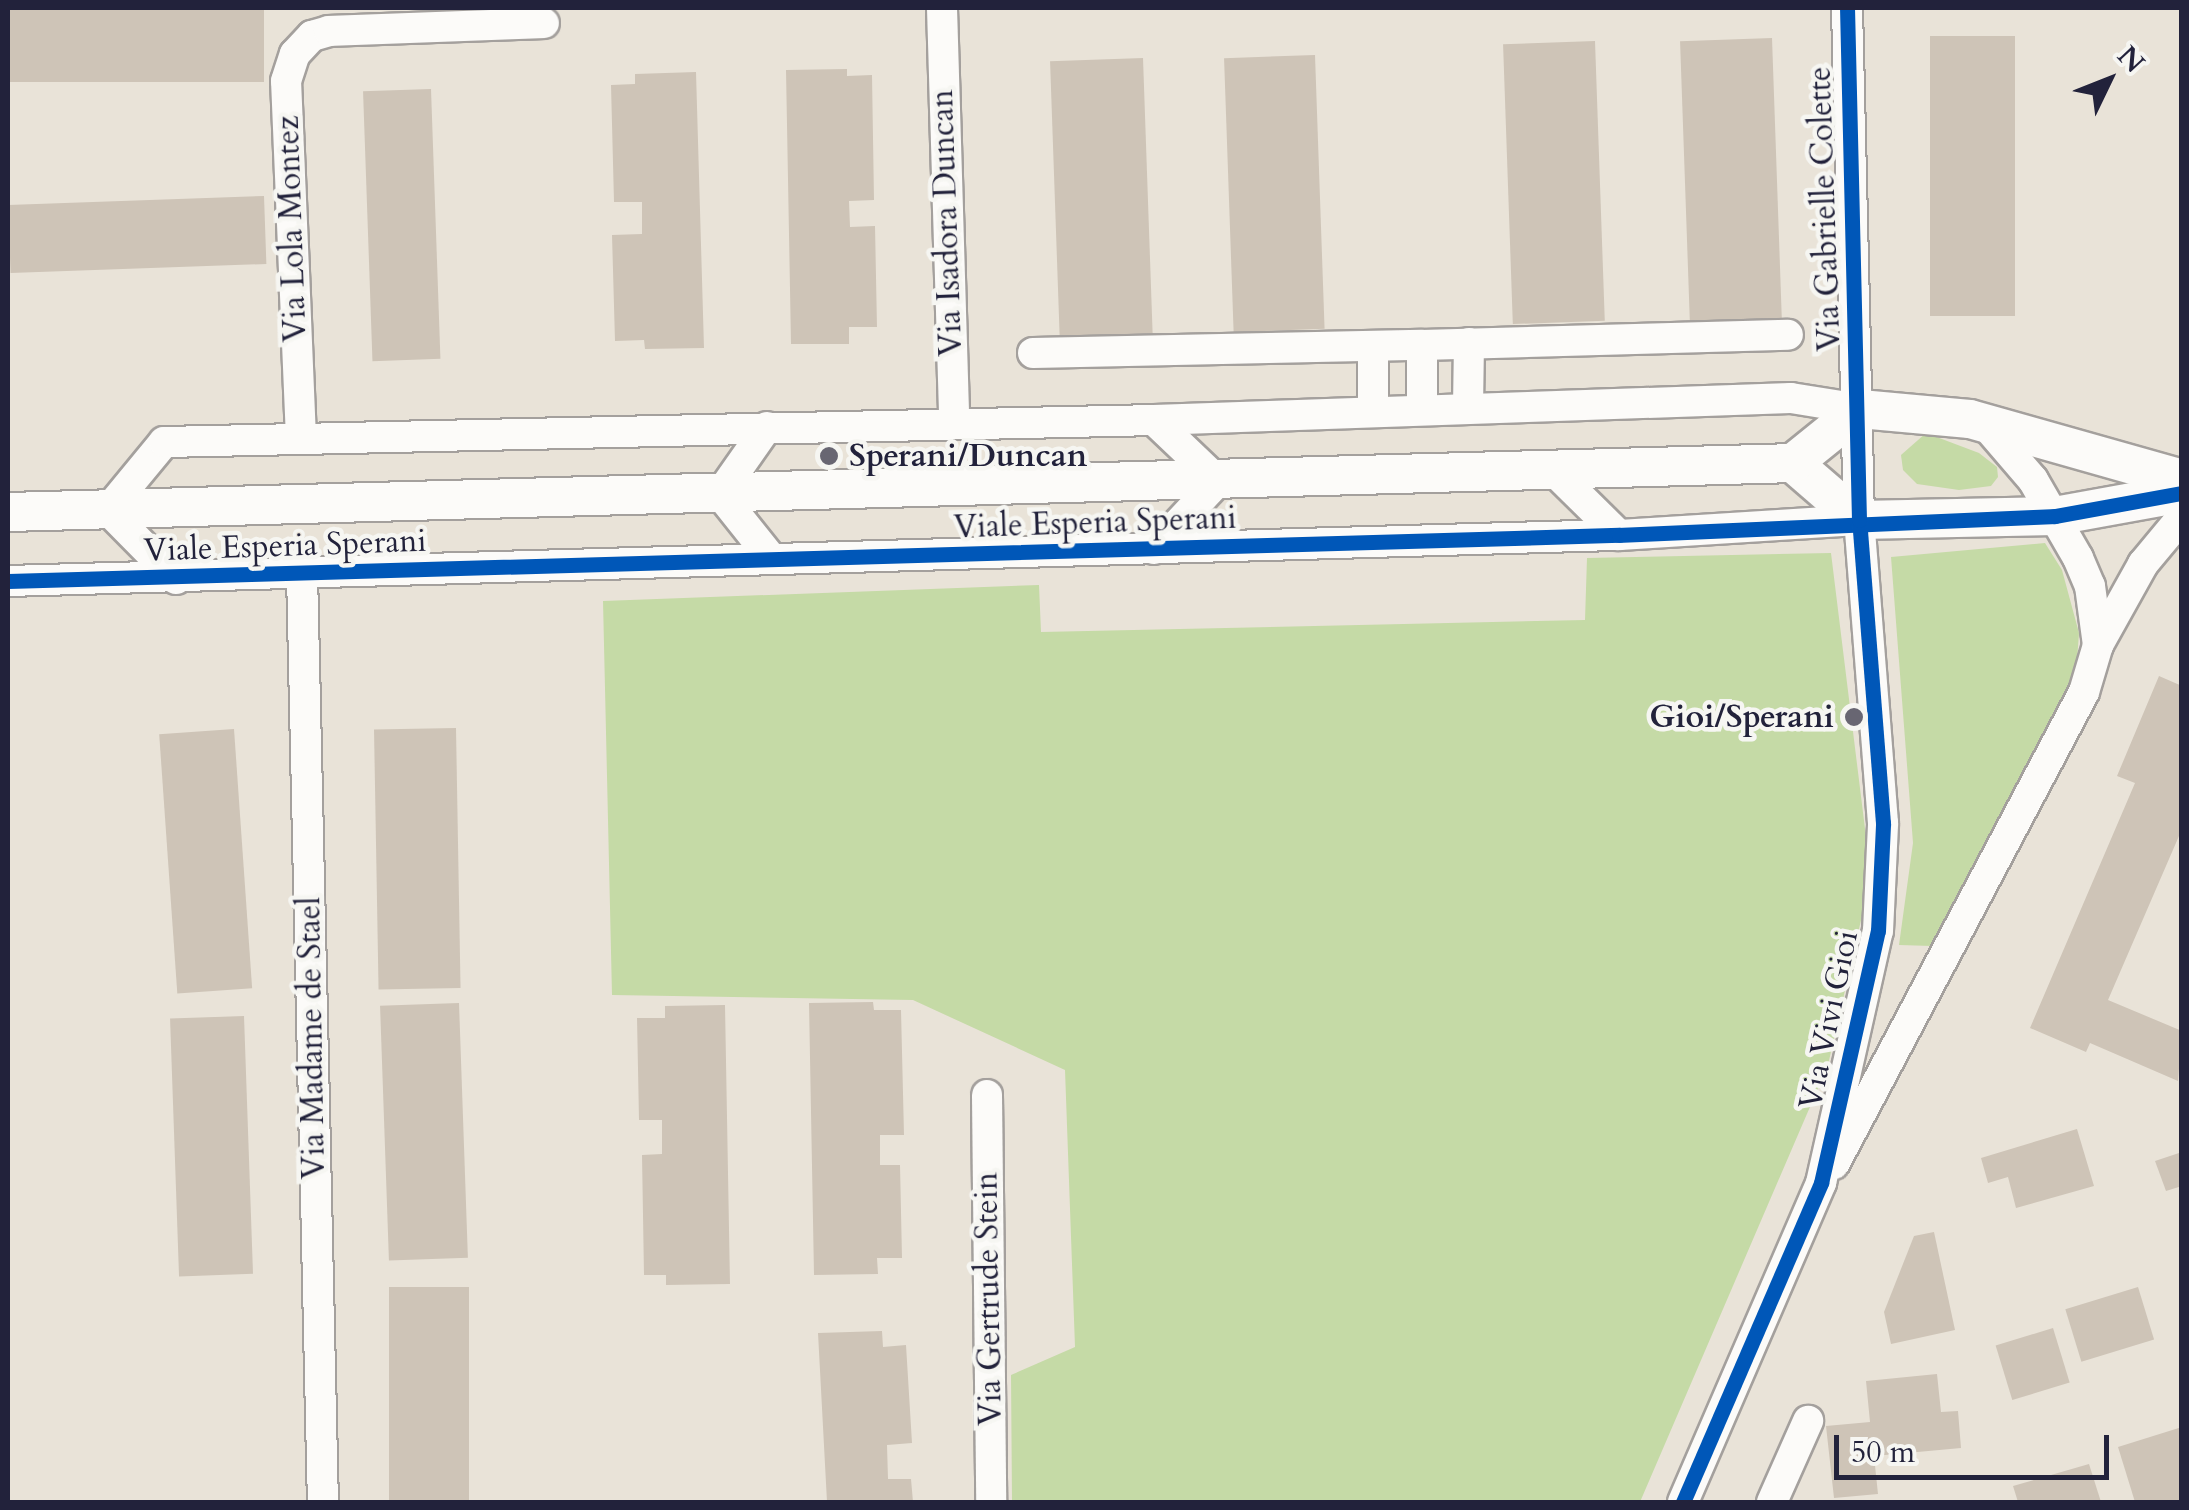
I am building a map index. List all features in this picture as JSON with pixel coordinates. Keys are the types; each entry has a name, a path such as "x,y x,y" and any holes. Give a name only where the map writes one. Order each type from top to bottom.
{"street":[{"name":"Via Gabrielle Colette","path":"1847,8 1860,410 1859,520"},
{"name":"Via Isadora Duncan","path":"940,17 954,420"},
{"name":"Via Lola Montez","path":"301,438 286,81 294,54 312,36 329,31 544,23"},
{"path":"1033,353 1788,335"},
{"path":"1468,407 1469,343"},
{"path":"1422,345 1422,408"},
{"path":"1373,346 1373,410"},
{"path":"176,579 108,510 164,442 954,420 1154,420 1791,398 1860,410 1936,412 2182,479"},
{"path":"1859,520 1793,463 1860,410"},
{"path":"1154,420 1218,481 1154,549"},
{"name":"Via Vivi Gioi","path":"1984,423 2055,516 2090,586 2098,645"},
{"path":"767,427 720,494 772,558"},
{"name":"Viale Esperia Sperani","path":"8,512 1793,463"},
{"path":"1554,471 1619,534"},
{"name":"Viale Esperia Sperani","path":"8,580 176,579 1619,534 1859,520 2055,516 2182,493"},
{"name":"Via Vivi Gioi","path":"1684,1502 1821,1183 2084,692 2098,645 2143,564 2182,517"},
{"name":"Via Vivi Gioi","path":"1821,1183 1866,1006 1881,904 1883,823 1859,520"},
{"name":"Via Madame de Stael","path":"302,573 323,1502"},
{"name":"Via Gertrude Stein","path":"987,1095 991,1502"},
{"path":"1772,1502 1808,1421"}],"green space":[{"path":"1926,433 1979,453 1997,467 1998,477 1991,486 1959,490 1917,484 1903,470 1901,455"},
{"path":"2045,543 2062,570 2079,633 2076,674 1932,946 1899,945 1913,843 1891,557"},
{"path":"1831,553 1867,845 1864,907 1828,1065 1640,1502 1012,1502 1011,1375 1075,1347 1065,1070 913,1000 612,995 603,601 1039,585 1041,632 1585,620 1587,558"}],"building":[{"path":"8,8 264,8 264,82 8,82"},
{"path":"1930,36 2015,36 2015,316 1930,316"},
{"path":"1772,38 1782,321 1690,324 1680,41"},
{"path":"1595,41 1605,321 1513,324 1503,44"},
{"path":"1315,55 1325,329 1234,332 1224,58"},
{"path":"1143,58 1153,334 1060,337 1050,61"},
{"path":"847,69 847,76 872,75 874,200 849,201 850,227 875,226 877,327 849,327 849,344 791,344 786,70"},
{"path":"696,72 704,348 645,349 644,340 615,341 612,235 642,234 642,202 614,202 611,85 635,84 635,74"},
{"path":"431,89 440,359 372,361 363,91"},
{"path":"264,196 266,264 11,273 8,205"},
{"path":"2159,676 2182,686 2182,829 2108,1000 2182,1031 2178,1081 2090,1043 2086,1052 2030,1028 2135,783 2117,776"},
{"path":"456,728 461,988 379,989 374,729"},
{"path":"234,729 252,988 177,994 159,734"},
{"path":"873,1002 874,1010 901,1010 904,1135 880,1135 880,1165 900,1165 902,1258 877,1258 878,1274 814,1275 809,1003"},
{"path":"459,1003 468,1258 389,1261 380,1006"},
{"path":"725,1005 730,1284 666,1285 666,1275 644,1275 642,1155 662,1154 662,1120 639,1120 637,1018 665,1018 665,1006"},
{"path":"244,1016 253,1274 179,1276 170,1019"},
{"path":"2077,1129 2094,1186 2016,1208 2008,1177 1988,1183 1981,1158"},
{"path":"2182,1152 2182,1186 2166,1191 2155,1161"},
{"path":"1934,1232 1955,1330 1891,1344 1884,1312 1914,1236"},
{"path":"389,1287 469,1287 469,1502 389,1502"},
{"path":"2138,1287 2154,1340 2081,1362 2065,1309"},
{"path":"2053,1328 2070,1383 2012,1400 1996,1346"},
{"path":"882,1331 883,1347 906,1345 912,1443 887,1445 888,1479 911,1479 913,1502 827,1502 818,1333"},
{"path":"1937,1374 1941,1412 1958,1411 1961,1448 1874,1456 1878,1494 1834,1498 1826,1426 1870,1422 1866,1381"},
{"path":"2182,1427 2182,1502 2135,1502 2118,1447"},
{"path":"2089,1464 2101,1502 2018,1502 2013,1486"}],"cycle path":[{"path":"1683,1502 1821,1183 1878,931 1883,823 1859,520 1847,8"},
{"path":"8,581 1619,535 2055,516 2182,493"}],"place":[{"name":"Sperani/Duncan","path":"829,456"},
{"name":"Gioi/Sperani","path":"1854,717"}]}
